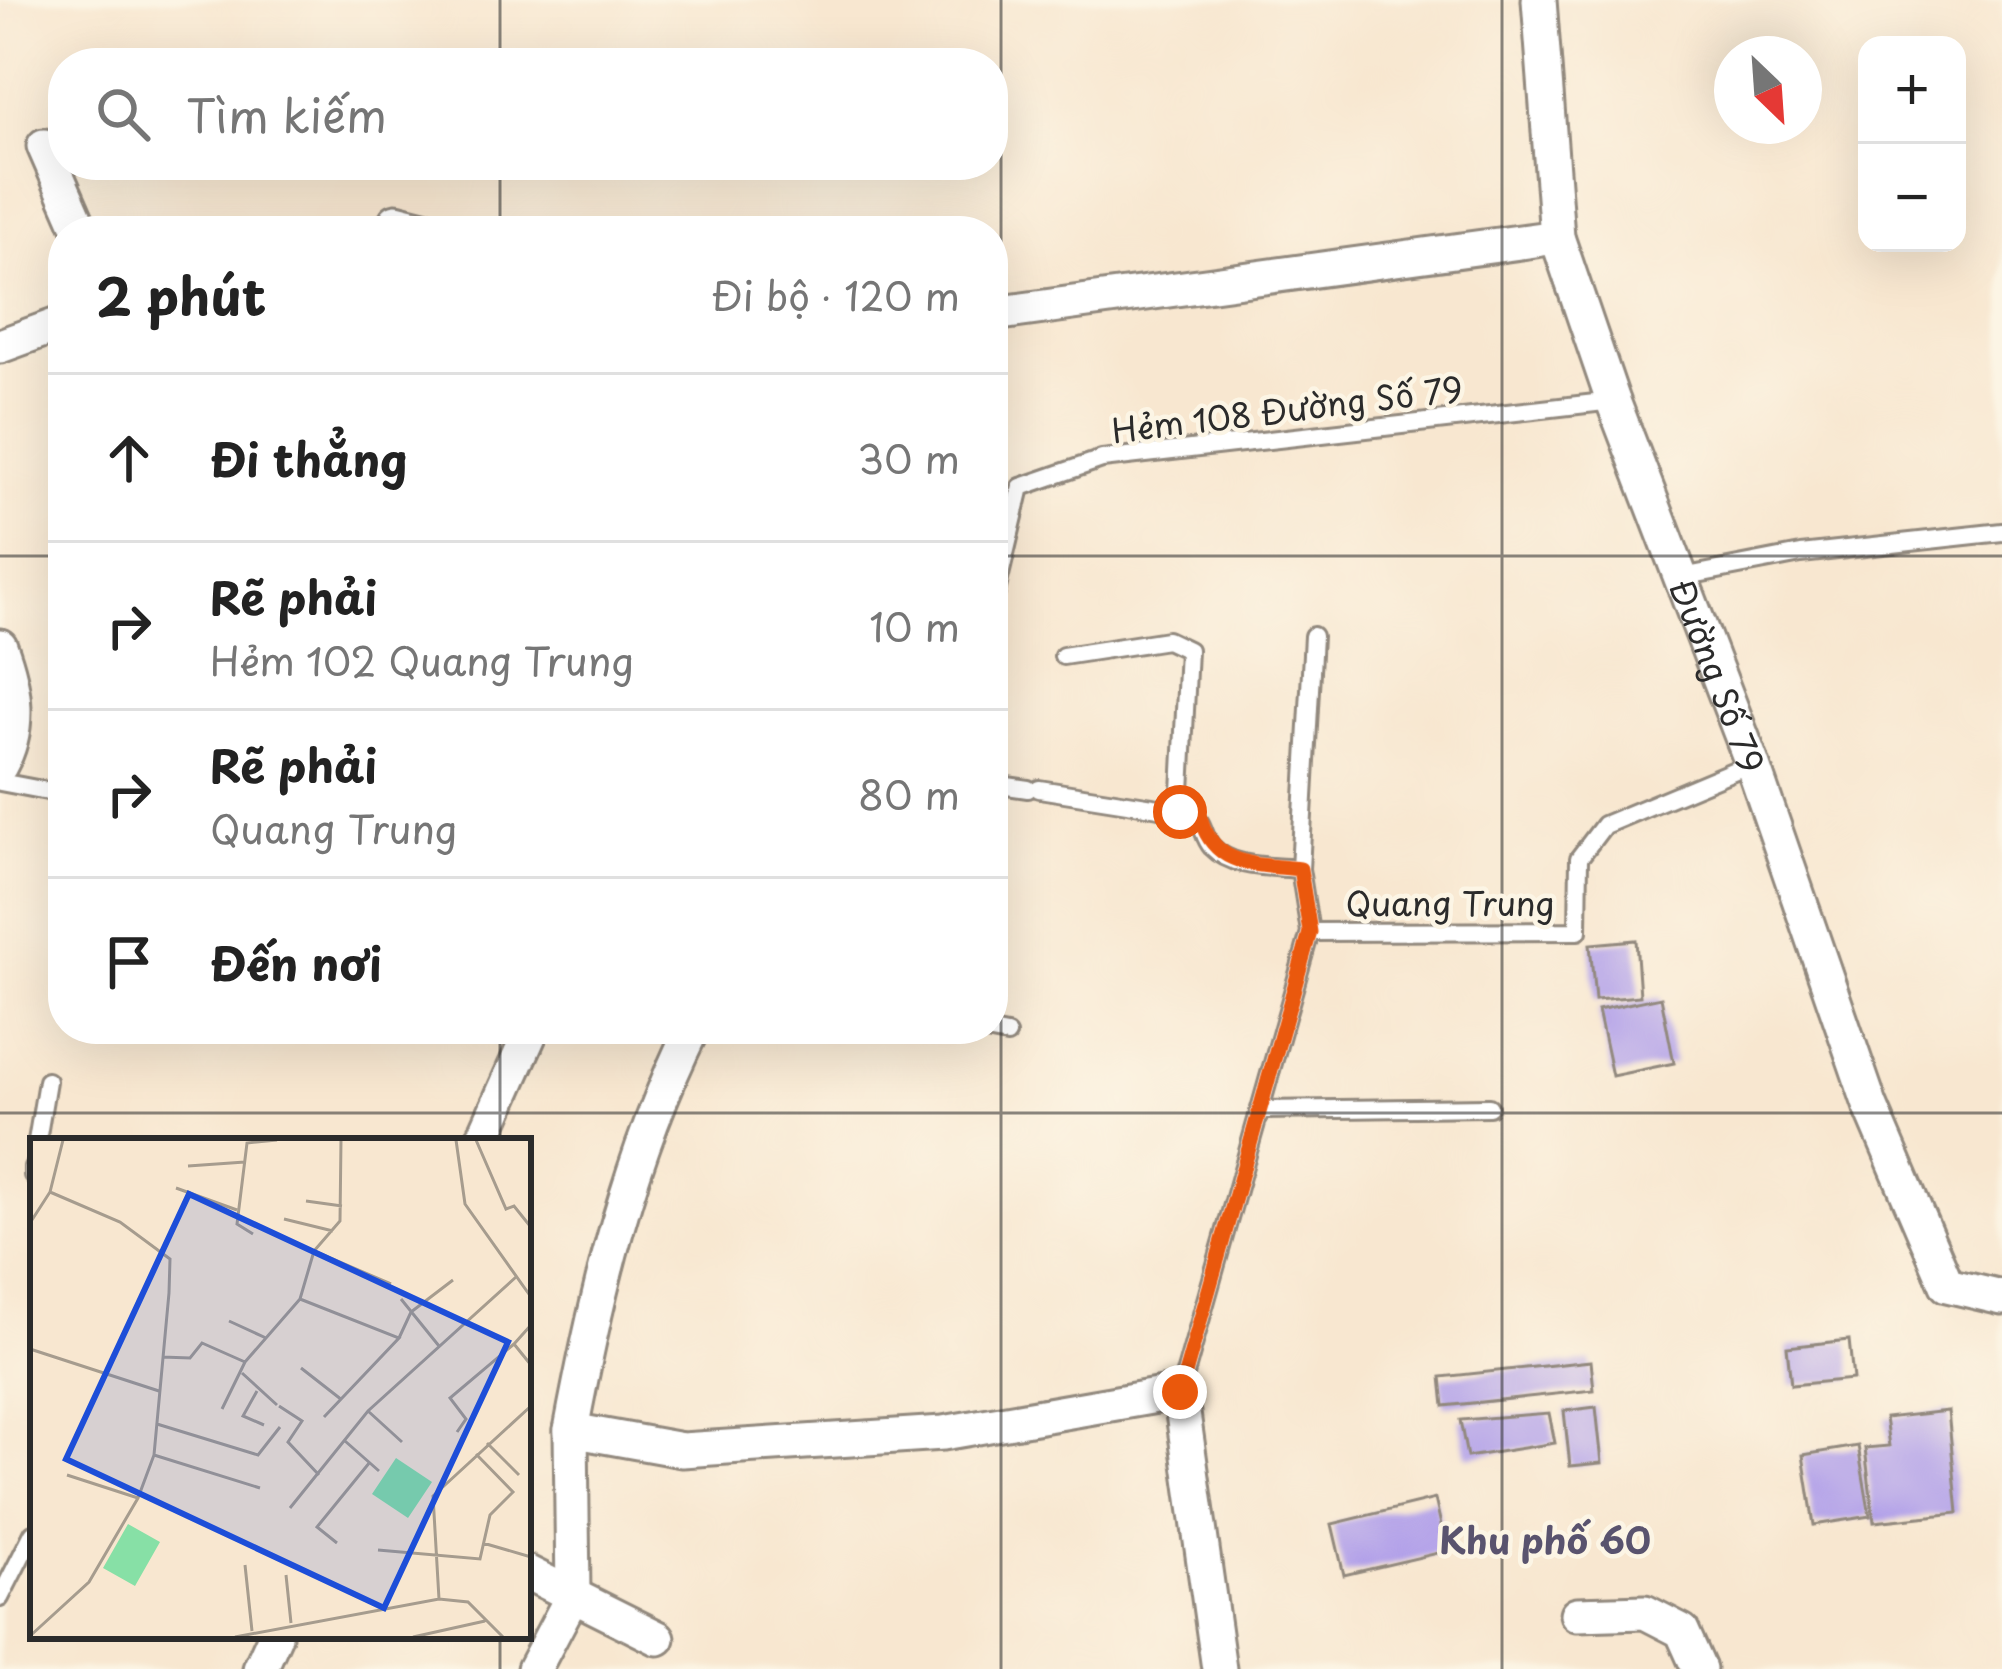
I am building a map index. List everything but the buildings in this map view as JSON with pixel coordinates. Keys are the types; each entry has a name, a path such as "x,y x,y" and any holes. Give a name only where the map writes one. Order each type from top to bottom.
{"street":[{"name":"Đường Số 79","path":"1539,0 1557,237 1613,400 1752,764 1870,1105 1947,1285 2002,1298"},
{"path":"44,146 48,155"},
{"path":"59,180 74,216"},
{"path":"1008,312 1557,237"},
{"path":"0,346 48,328"},
{"path":"0,646 16,697 9,749 0,766"},
{"path":"483,1138 525,1044"},
{"path":"534,1669 573,1595 571,1430 617,1216 661,1091 684,1044"},
{"path":"571,1430 682,1450 943,1433 1180,1392 1219,1669"},
{"path":"531,1574 658,1637"},
{"path":"1577,1613 1645,1612 1682,1631 1700,1669"},
{"path":"260,1669 274,1639"}],"lane":[{"name":"Hẻm 108 Đường Số 79","path":"1008,542 1021,488 1102,459 1613,400"},
{"path":"1682,577 1802,554 2002,532"},
{"path":"1310,932 1300,869 1313,636"},
{"path":"1063,656 1166,640 1188,650 1180,812"},
{"name":"Quang Trung","path":"1180,1392 1310,932 1578,932 1579,858 1604,825 1752,764"},
{"path":"0,782 48,791"},
{"path":"1008,786 1180,812 1201,820 1208,843 1232,861 1300,869"},
{"path":"38,1138 47,1081"},
{"path":"1262,1110 1489,1107"},
{"path":"0,1598 30,1539"}],"district":[{"name":"Khu phố 60","path":"1545,1539"}],"route":[{"path":"1180,812 1201,820 1208,843 1232,861 1300,869 1310,932 1180,1392"}]}
